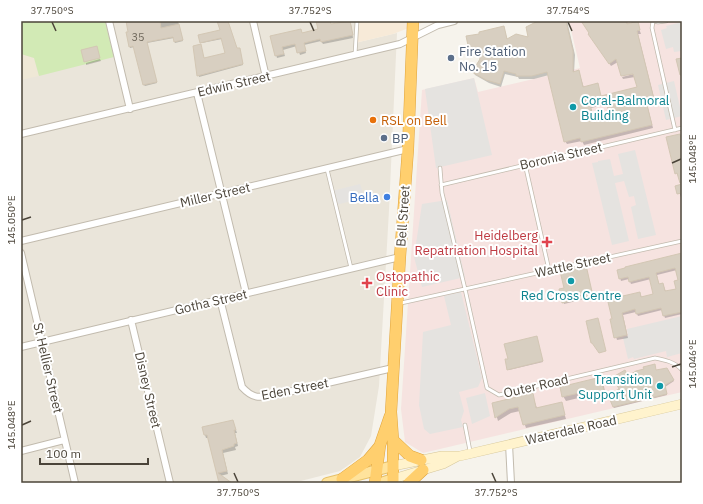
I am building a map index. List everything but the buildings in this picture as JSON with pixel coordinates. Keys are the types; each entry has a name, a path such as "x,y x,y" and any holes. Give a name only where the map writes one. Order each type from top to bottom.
{"highway":[{"name":"Bell Street","path":"393,481 391,412 393,368 408,149 414,21"},
{"name":"Bell Street","path":"375,483 380,445 391,412"},
{"path":"393,440 422,465 409,483"},
{"path":"342,479 368,460 380,445"}],"main road":[{"name":"Waterdale Road","path":"326,483 393,466"},
{"name":"Waterdale Road","path":"381,483 393,481"}],"street":[{"path":"109,21 130,109"},
{"path":"253,21 266,77"},
{"path":"434,21 443,24"},
{"name":"Edwin Street","path":"21,134 355,56 400,44 443,24 454,21"},
{"path":"197,93 246,293"},
{"name":"Miller Street","path":"21,241 408,149"},
{"name":"St Hellier Street","path":"21,253 75,483"},
{"name":"Gotha Street","path":"21,347 400,256"},
{"name":"Eden Street","path":"220,299 242,387 249,395 261,397 275,395 393,368"},
{"name":"Disney Street","path":"131,320 170,483"},
{"name":"Waterdale Road","path":"393,466 443,464 470,453 682,404"},
{"path":"21,451 64,440"},
{"path":"509,444 510,483"},
{"name":"Waterdale Road","path":"393,481 422,465"}],"lane":[{"path":"355,56 358,21"},
{"path":"666,21 653,21 652,28 675,130"},
{"name":"Boronia Street","path":"441,185 682,128"},
{"path":"525,164 549,270"},
{"path":"327,168 351,268"},
{"name":"Outer Road","path":"440,168 442,193 487,388 499,395 655,358 677,365 682,370"},
{"name":"Wattle Street","path":"398,303 682,241"},
{"path":"465,425 470,453"}],"shaded area":[{"path":"21,21 356,21 355,43 397,33 379,386 371,436 360,457 340,471 293,483 21,483"},
{"path":"356,21 427,21 393,34 355,43"},
{"name":"Heidelberg Repatriation Hospital","path":"569,21 682,21 682,392 423,453 405,442 401,409 422,90 474,78 478,92 580,68"},
{"path":"682,22 682,51 674,52 673,47 666,49 661,30 667,28 666,26"},
{"path":"21,54 34,58 39,76 21,80"},
{"path":"474,78 492,155 436,168 425,89"},
{"path":"674,81 682,116 666,120 658,85"},
{"path":"635,150 656,235 638,239 631,207 636,205 634,196 629,197 624,181 615,183 629,241 612,245 592,163 610,159 614,176 623,174 618,154"},
{"path":"360,184 365,198 335,205 332,191"},
{"path":"447,200 465,277 422,287 414,257 422,204"},
{"path":"461,292 482,378 478,387 459,392 464,411 461,420 463,427 430,434 424,429 419,405 423,332 451,325 444,296"},
{"path":"682,316 682,353 667,357 666,351 634,359 633,357 628,359 623,338 628,336 627,329"},
{"path":"485,393 490,416 472,424 466,398"}],"green space":[{"path":"21,21 105,21 114,57 39,76 34,58 21,54"}],"place":[{"name":"Fire Station No. 15","path":"451,58"},
{"name":"Coral-Balmoral Building","path":"573,107"},
{"name":"RSL on Bell","path":"373,120"},
{"name":"BP","path":"384,138"},
{"name":"Bella","path":"387,197"},
{"name":"Heidelberg Repatriation Hospital","path":"547,242"},
{"name":"Red Cross Centre","path":"571,281"},
{"name":"Ostopathic Clinic","path":"367,283"},
{"name":"Transition Support Unit","path":"660,386"}]}
